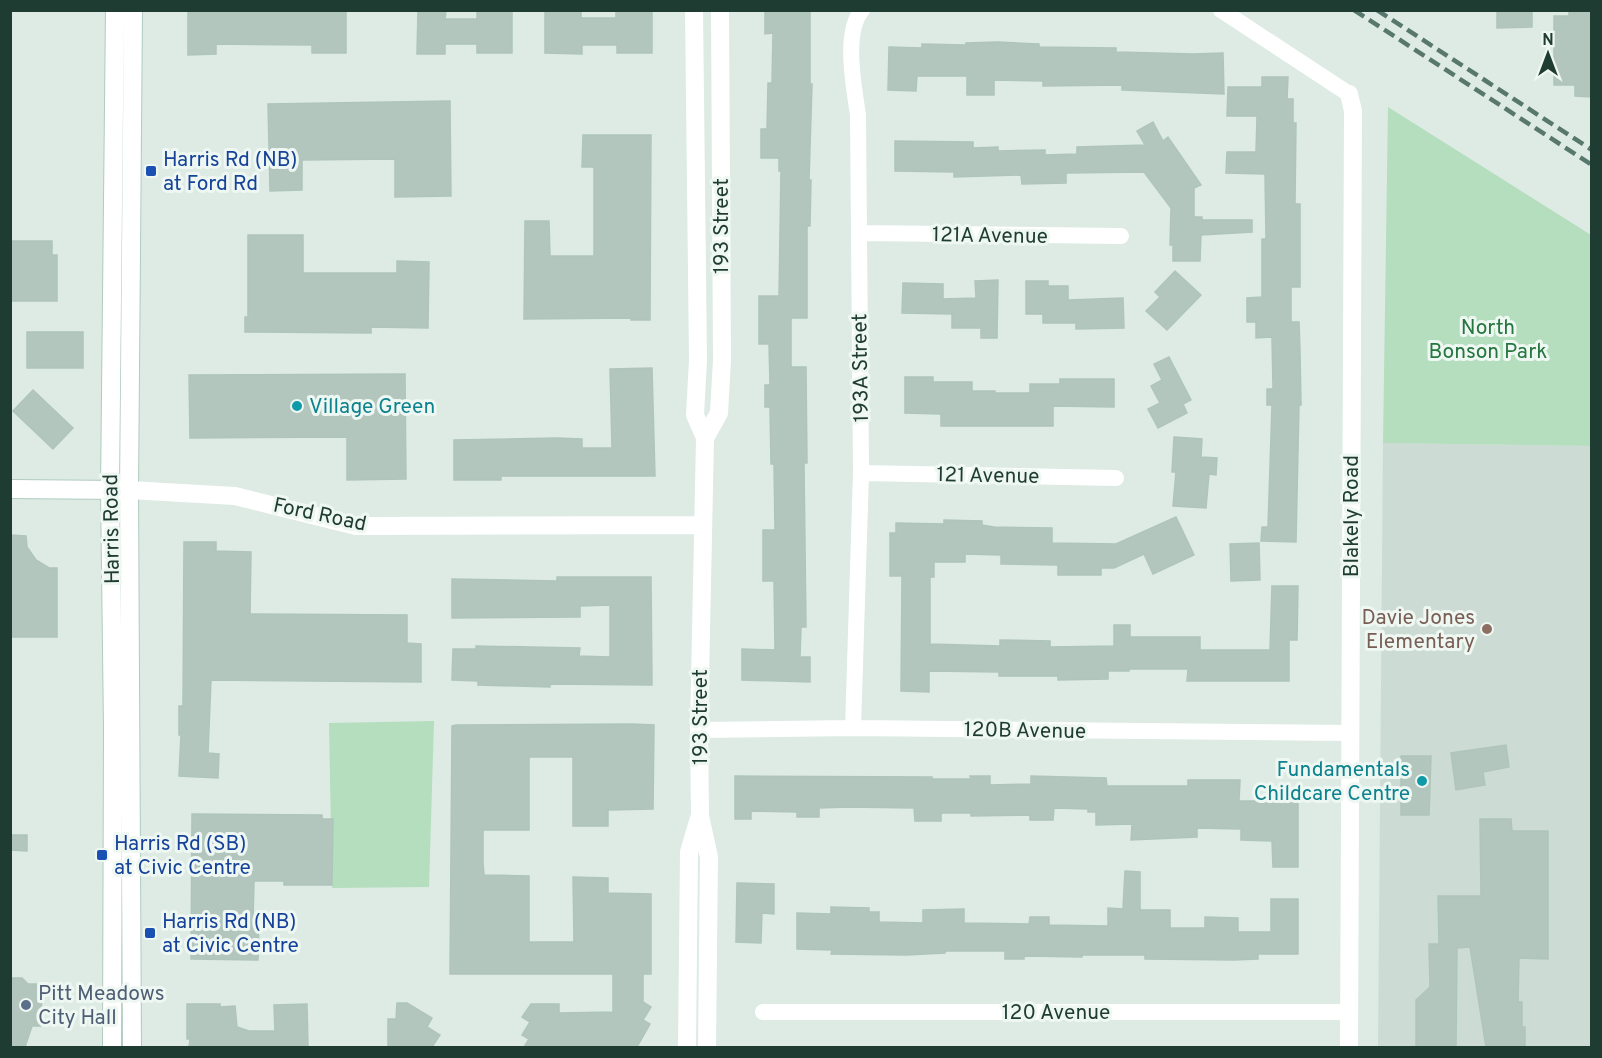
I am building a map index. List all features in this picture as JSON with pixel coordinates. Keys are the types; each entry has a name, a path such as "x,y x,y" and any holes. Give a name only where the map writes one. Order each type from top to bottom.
{"street":[{"name":"Harris Road","path":"115,10 110,490 133,924 132,1047"},
{"name":"Harris Road","path":"112,1047 129,490 133,10"},
{"name":"193 Street","path":"694,10 698,360 695,415 705,438 699,730 700,816 709,857 707,1047"},
{"name":"193 Street","path":"705,438 719,413 722,360 720,10"},
{"name":"193A Street","path":"853,728 861,473 858,115 852,61 853,29 857,16 862,10"},
{"path":"1221,10 1349,94"},
{"name":"Blakely Road","path":"1349,94 1353,111 1349,1047"},
{"name":"121A Avenue","path":"859,233 1121,236"},
{"name":"121 Avenue","path":"861,473 1116,478"},
{"name":"Ford Road","path":"10,489 129,490 235,496 356,526 703,525"},
{"name":"120B Avenue","path":"699,730 853,728 1350,733"},
{"name":"193 Street","path":"687,1047 689,852 700,816"},
{"name":"120 Avenue","path":"763,1012 1349,1012"}],"shaded area":[{"name":"Davie Jones Elementary","path":"1383,443 1591,446 1591,1047 1378,1048"}],"green space":[{"name":"North Bonson Park","path":"1388,107 1591,235 1591,446 1383,443"},
{"path":"434,721 429,887 332,888 329,723"}],"building":[{"path":"188,10 346,12 346,53 312,53 312,45 216,44 216,54 188,55"},
{"path":"418,10 446,10 445,19 477,19 477,11 512,11 512,53 477,53 477,44 445,44 445,54 417,54"},
{"path":"545,10 581,10 581,18 616,18 616,10 652,10 652,53 617,53 617,45 582,45 582,54 545,53"},
{"path":"765,10 810,10 810,84 812,84 810,226 807,226 807,318 791,318 791,367 806,367 807,463 804,463 806,627 801,627 800,657 810,657 810,682 742,680 742,649 775,650 774,581 763,581 763,530 775,530 770,407 765,407 765,385 770,385 769,344 759,344 759,296 779,296 781,171 779,171 779,158 761,158 761,129 767,129 768,83 772,83 773,33 765,34"},
{"path":"1497,10 1532,10 1532,27 1497,28"},
{"path":"1569,10 1592,10 1592,97 1575,96 1575,85 1554,85 1554,16 1569,16"},
{"path":"966,43 1039,44 1039,47 1116,48 1116,52 1223,53 1224,94 1122,90 1122,85 1043,86 1043,81 994,80 994,95 967,95 967,76 917,76 916,91 888,90 889,47 922,48 922,44 966,45"},
{"path":"1262,77 1288,77 1287,99 1293,99 1293,123 1296,123 1295,204 1300,204 1300,287 1291,287 1291,322 1299,322 1301,405 1299,405 1296,542 1261,541 1262,527 1268,527 1272,405 1267,405 1267,389 1273,389 1272,337 1256,338 1256,322 1247,322 1247,298 1262,297 1262,239 1266,239 1265,174 1226,173 1227,152 1256,152 1257,116 1227,116 1228,87 1262,87"},
{"path":"450,101 451,196 395,197 395,159 302,160 302,190 270,191 268,104"},
{"path":"1153,122 1163,141 1168,137 1201,185 1194,188 1194,217 1202,217 1202,220 1252,220 1252,232 1201,235 1200,261 1173,261 1173,245 1170,245 1171,208 1144,172 1066,173 1066,183 1022,184 1021,175 954,177 954,172 895,171 895,141 973,142 973,148 998,147 998,151 1045,150 1045,155 1077,154 1077,147 1145,145 1137,131"},
{"path":"583,135 651,135 650,320 631,320 631,318 524,319 525,221 549,221 550,256 594,256 594,167 582,167"},
{"path":"248,235 303,235 303,273 397,273 397,261 429,262 428,328 371,327 371,333 245,332 245,317 248,317"},
{"path":"10,241 52,241 52,255 57,255 57,301 10,301"},
{"path":"1175,271 1201,295 1167,330 1146,311 1160,297 1155,292"},
{"path":"998,280 997,338 981,338 981,328 952,328 952,314 902,313 903,283 943,284 943,299 976,298 975,281"},
{"path":"1026,281 1048,281 1048,286 1068,286 1068,300 1123,298 1124,328 1076,329 1076,323 1043,323 1043,314 1026,314"},
{"path":"27,332 83,332 83,368 27,368"},
{"path":"1169,357 1191,400 1183,404 1187,413 1158,428 1148,409 1160,403 1151,386 1162,380 1154,364"},
{"path":"652,368 655,476 501,476 501,480 454,480 454,440 582,439 582,448 612,448 610,369"},
{"name":"Village Green","path":"405,374 406,479 347,480 347,437 190,438 189,375"},
{"path":"905,377 933,377 933,382 972,382 972,391 995,391 995,393 1030,393 1030,384 1060,384 1060,379 1114,379 1114,407 1053,406 1053,426 941,426 941,414 905,413"},
{"path":"33,390 73,428 53,449 13,411"},
{"path":"1174,437 1202,439 1201,457 1217,458 1216,475 1209,474 1206,508 1173,506 1176,472 1172,472"},
{"path":"1176,517 1194,555 1153,574 1144,554 1114,568 1101,568 1101,575 1058,575 1058,565 1001,564 1001,555 965,554 965,562 934,562 934,577 930,577 930,644 1000,646 1000,640 1050,641 1050,647 1114,646 1114,625 1130,625 1130,637 1200,637 1200,650 1270,650 1272,586 1298,586 1297,640 1289,640 1289,681 1187,681 1188,669 1129,669 1129,671 1108,671 1108,679 1058,680 1058,676 999,676 999,672 929,671 929,692 901,691 902,576 890,576 890,533 896,533 896,523 944,524 944,520 982,521 982,525 994,527 1052,528 1052,543 1116,544"},
{"path":"10,535 26,536 27,547 36,560 49,568 57,568 57,637 10,637"},
{"path":"184,542 216,542 216,551 251,552 250,614 407,615 407,643 421,644 421,682 211,680 208,753 219,754 218,778 179,776 181,735 179,735 179,706 183,706"},
{"path":"1259,543 1260,580 1231,581 1230,544"},
{"path":"557,577 651,577 652,685 550,684 550,687 478,685 478,681 452,680 453,649 476,649 476,646 580,648 579,656 610,657 610,605 580,606 580,617 452,618 452,579 557,581"},
{"path":"654,725 653,809 608,810 608,826 573,826 573,757 529,757 529,830 483,830 483,863 484,875 529,876 529,942 574,942 573,877 608,878 608,893 651,894 651,974 643,974 643,1002 651,1007 643,1020 650,1024 637,1047 524,1047 529,1039 522,1035 530,1022 522,1017 531,1004 559,1004 559,1013 613,1012 613,974 450,974 452,726"},
{"path":"1506,745 1509,767 1483,772 1485,785 1456,790 1451,753"},
{"path":"1401,756 1431,756 1429,815 1401,815"},
{"path":"735,776 971,779 970,776 990,776 990,785 1031,784 1031,776 1106,778 1107,786 1188,786 1188,780 1240,780 1239,801 1298,802 1298,867 1273,867 1272,841 1241,840 1241,829 1197,828 1197,837 1131,840 1132,824 1096,825 1096,812 1088,812 1088,809 1054,808 1053,820 1030,820 1030,815 971,816 971,813 941,813 941,821 915,821 914,808 848,807 819,808 819,817 797,817 797,812 751,811 751,819 735,819"},
{"path":"192,814 322,815 322,819 333,819 332,885 284,885 284,881 254,881 253,920 259,920 258,960 191,959"},
{"path":"1480,819 1511,819 1512,831 1548,831 1548,959 1519,958 1518,1002 1522,1002 1525,1047 1486,1047 1470,947 1457,948 1456,1047 1416,1047 1416,1000 1430,987 1429,944 1439,944 1438,896 1481,896"},
{"path":"10,835 27,835 27,851 10,850"},
{"path":"1125,871 1140,872 1140,910 1170,910 1170,928 1205,928 1205,917 1238,918 1238,932 1271,932 1271,899 1298,899 1298,954 1258,954 1258,959 1234,960 1145,959 1145,955 1024,956 1024,959 1005,959 1005,951 945,951 945,953 906,955 831,954 832,950 797,949 797,913 831,914 831,907 869,908 869,912 879,912 879,922 923,923 923,910 964,909 964,923 1029,924 1030,917 1049,917 1049,925 1108,926 1108,908 1123,909"},
{"path":"737,883 774,884 774,914 762,913 761,943 736,942"},
{"name":"Pitt Meadows City Hall","path":"10,978 22,978 28,984 42,984 41,1026 32,1026 25,1047 10,1047"},
{"path":"397,1003 407,1003 432,1018 427,1027 440,1035 432,1047 388,1047 388,1019 396,1019"},
{"path":"187,1004 235,1006 237,1027 249,1031 275,1031 274,1005 307,1004 308,1047 189,1047"}],"railway":[{"path":"1354,10 1592,165"},
{"path":"1377,10 1592,150"}],"place":[{"name":"Harris Rd (NB) at Ford Rd","path":"151,171"},
{"name":"Village Green","path":"297,406"},
{"name":"Davie Jones Elementary","path":"1487,629"},
{"name":"Fundamentals Childcare Centre","path":"1422,781"},
{"name":"Harris Rd (SB) at Civic Centre","path":"102,855"},
{"name":"Harris Rd (NB) at Civic Centre","path":"150,933"},
{"name":"Pitt Meadows City Hall","path":"26,1005"}]}
